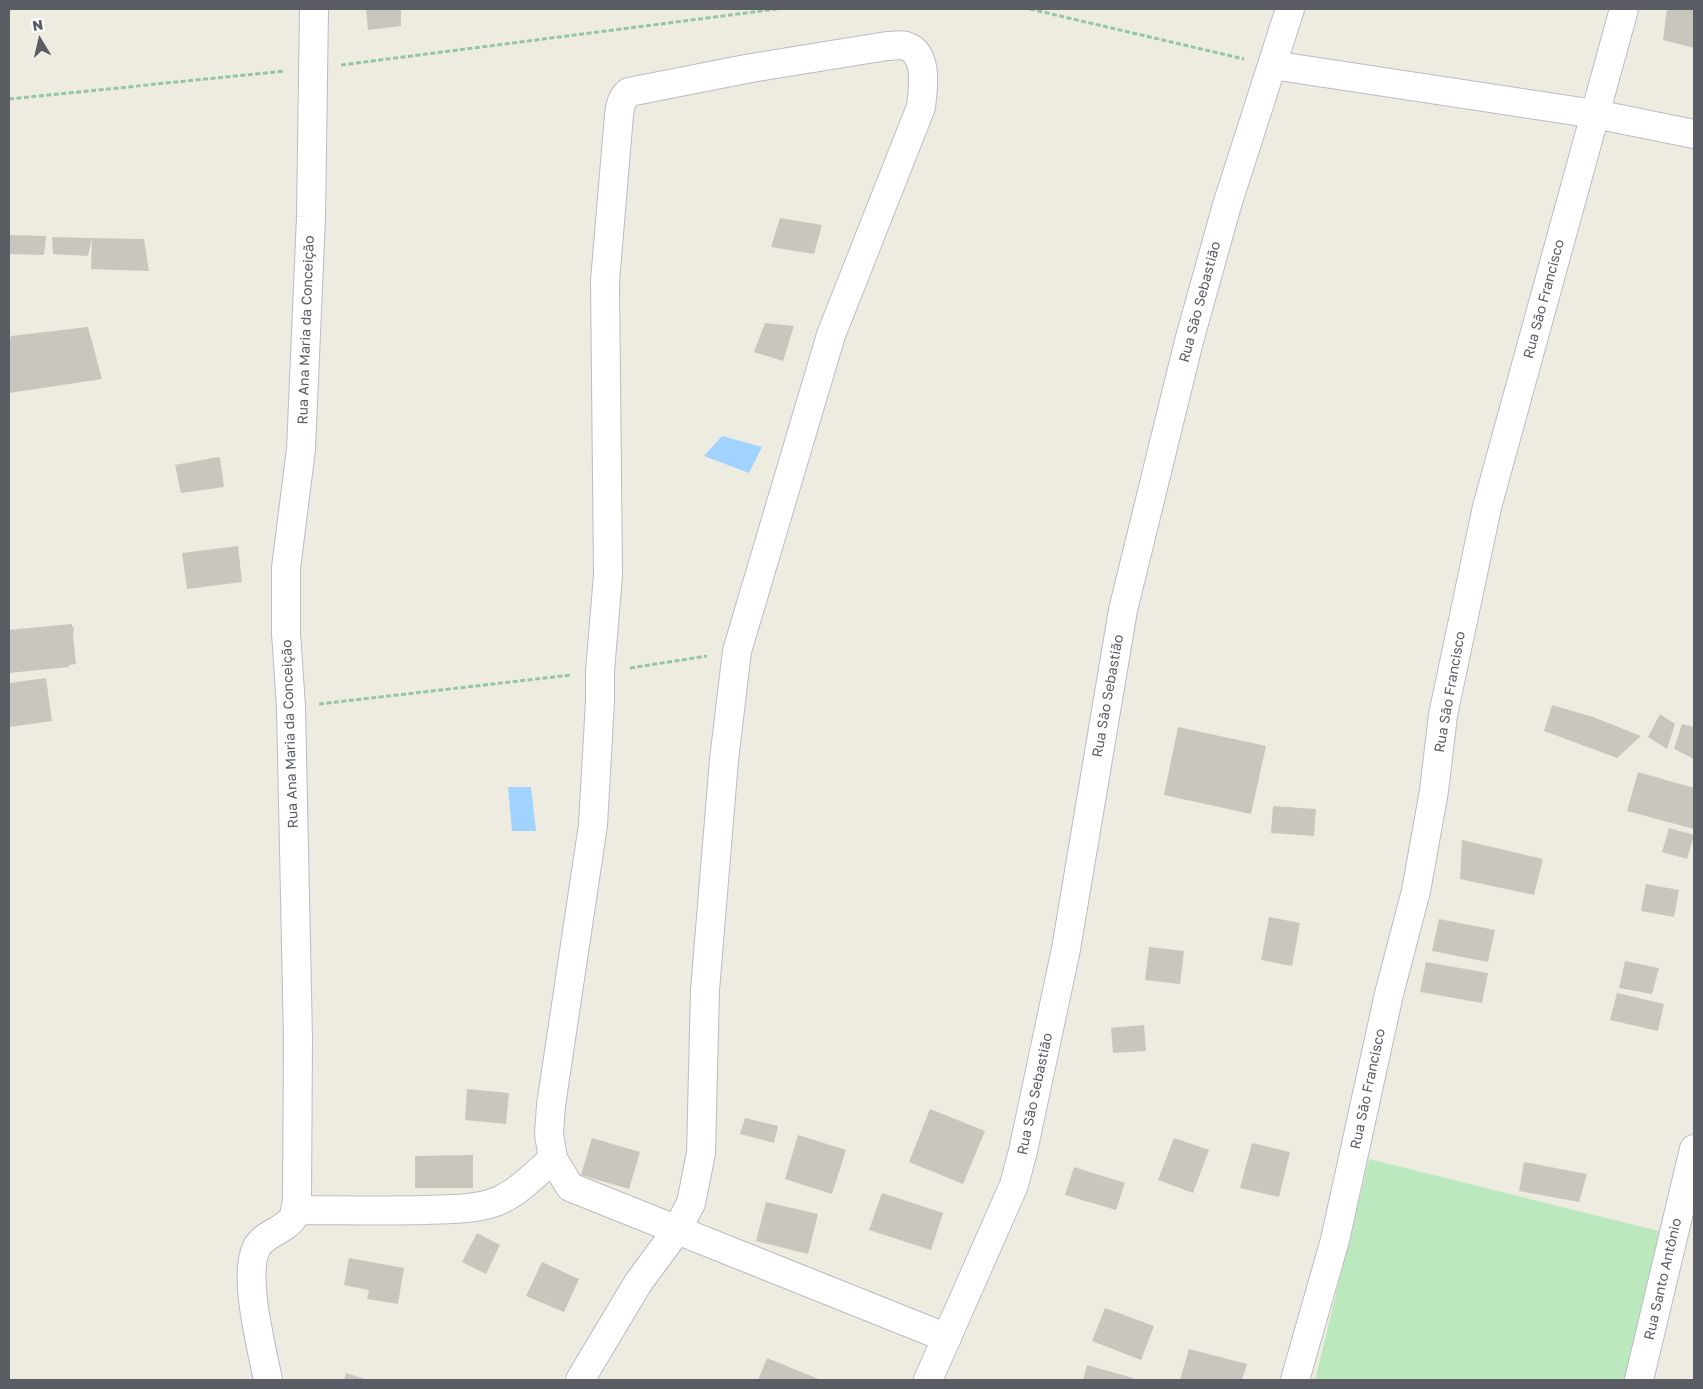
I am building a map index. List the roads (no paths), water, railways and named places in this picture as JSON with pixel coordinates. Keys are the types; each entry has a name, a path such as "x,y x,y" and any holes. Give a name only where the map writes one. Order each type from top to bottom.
{"street":[{"name":"Rua Ana Maria da Conceição","path":"295,1210 297,1199 299,1111 291,707 286,633 286,568 301,449 311,217 314,9"},
{"name":"Rua São Sebastião","path":"928,1380 1014,1185 1023,1151 1066,949 1123,610 1189,341 1227,205 1290,9"},
{"name":"Rua São Francisco","path":"1295,1380 1335,1240 1389,994 1416,891 1434,791 1443,715 1487,507 1624,9"},
{"path":"580,1380 638,1283 677,1230 691,1204 701,1153 706,990 724,760 738,651 831,334 921,107 923,77 921,63 916,54 906,46 887,46 751,68 628,92 624,95 621,102 605,281 608,575 600,672 593,825 551,1105 549,1134 553,1159 570,1187 677,1230 947,1338"},
{"path":"1272,65 1595,114 1694,134"},
{"name":"Rua Santo Antônio","path":"1639,1380 1694,1148"},
{"path":"268,1380 252,1292 254,1256 258,1245 265,1238 285,1226 293,1217 295,1210 412,1210 484,1206 510,1193 553,1159"}],"water":[{"path":"722,436 762,447 749,473 704,456"},
{"path":"508,787 531,787 536,831 512,831"}]}
